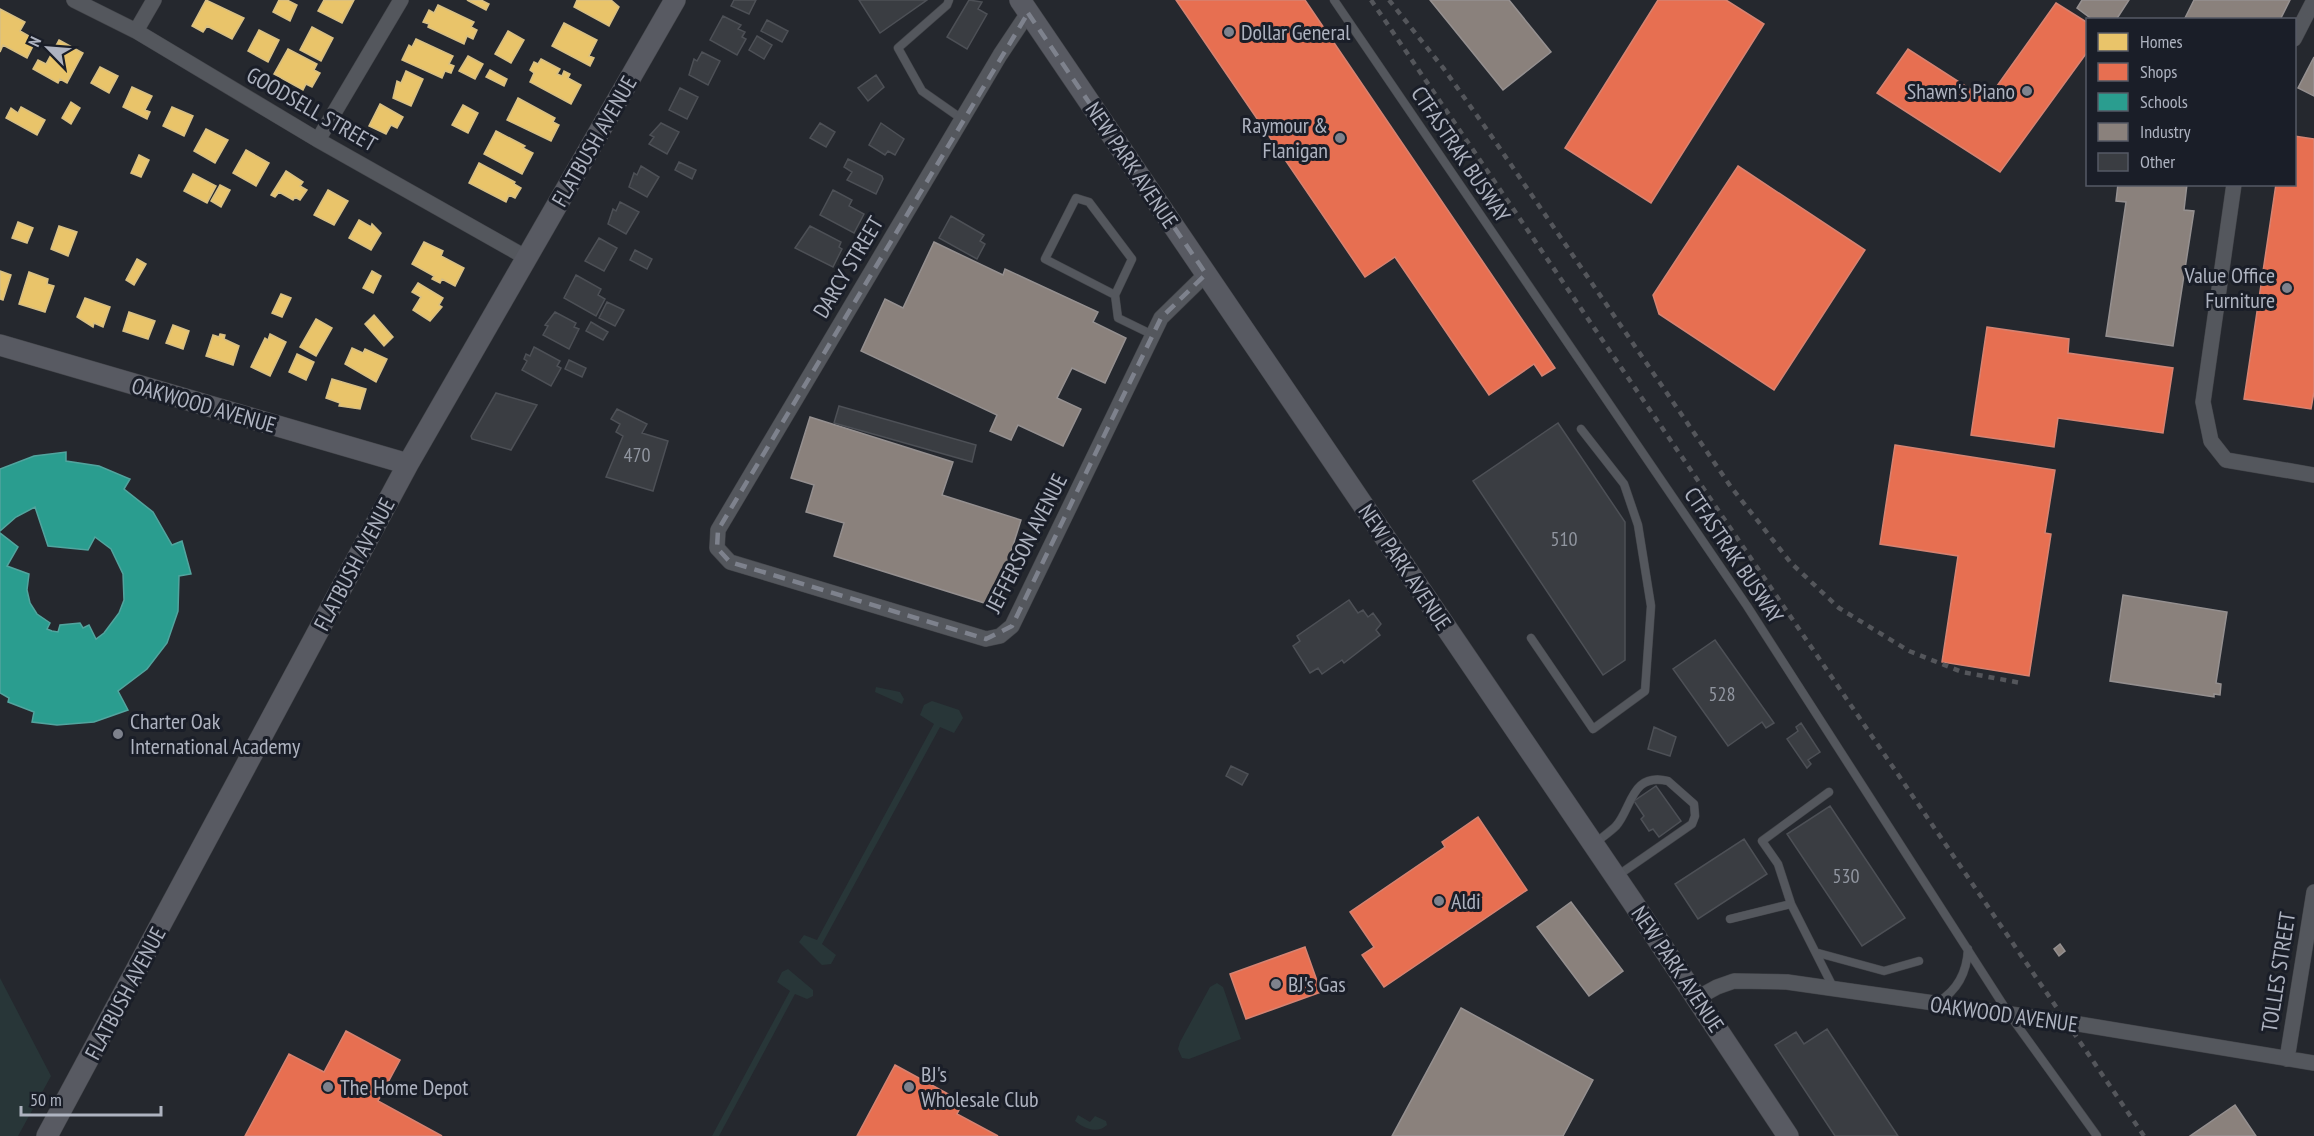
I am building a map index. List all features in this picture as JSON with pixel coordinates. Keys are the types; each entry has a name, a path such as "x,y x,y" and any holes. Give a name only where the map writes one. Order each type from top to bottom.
{"street":[{"name":"GOODSELL STREET","path":"74,0 136,31 318,140 527,258"},
{"path":"136,31 154,0"},
{"path":"318,140 401,0"},
{"name":"FLATBUSH AVENUE","path":"47,1136 408,464 675,0"},
{"path":"2296,37 2314,0"},
{"name":"DARCY STREET","path":"717,548 718,530 962,120 1024,6"},
{"name":"NEW PARK AVENUE","path":"1024,6 1616,877 1788,1136"},
{"path":"2234,186 2203,402 2211,441 2226,460 2314,475"},
{"name":"JEFFERSON AVENUE","path":"717,548 730,561 741,565 986,639 1000,636 1012,626 1161,318 1206,274"},
{"name":"OAKWOOD AVENUE","path":"0,345 408,464"},
{"name":"TOLLES STREET","path":"2287,1059 2314,892"},
{"name":"OAKWOOD AVENUE","path":"1697,998 1734,981 1757,980 1834,988 2314,1063"}],"lane":[{"path":"949,0 947,6 898,48 922,91 962,120"},
{"name":"CTFASTRAK BUSWAY","path":"1334,0 1747,606 2009,1014 2097,1136"},
{"path":"1115,295 1045,259 1076,198 1089,202 1132,259 1115,295 1118,318 1153,335"},
{"path":"1532,638 1593,729 1645,691 1651,606 1638,525 1623,484 1581,429"},
{"path":"1593,844 1617,825 1631,796 1647,783 1668,781 1694,804 1695,816 1692,824 1616,877"},
{"path":"1829,792 1762,841 1778,864 1791,904 1834,988"},
{"path":"1730,919 1791,904"},
{"path":"1936,1004 1952,992 1963,974 1968,949"},
{"path":"1818,953 1884,971 1919,960"}],"highlighted area":[{"path":"1028,13 1206,274 1161,318 1012,626 986,639 730,562 717,548 718,530"}],"shaded area":[{"path":"876,687 900,692 904,699 902,704 875,692"},
{"path":"932,701 959,710 963,718 954,733 940,727 822,944 836,955 831,964 822,965 799,942 804,935 817,940 934,724 920,715 924,705"},
{"path":"788,969 813,990 813,996 807,999 795,994 719,1136 712,1136 790,991 777,982 782,972"},
{"path":"0,978 51,1076 18,1136 0,1136"},
{"path":"1217,983 1223,987 1241,1039 1189,1059 1182,1058 1178,1049 1180,1042 1210,987"},
{"path":"1078,1115 1090,1122 1095,1116 1106,1121 1107,1125 1095,1130 1087,1128 1075,1121"}],"building: Homes":[{"path":"206,0 244,18 232,39 207,26 203,32 192,26"},
{"path":"279,0 287,0 297,5 290,21 273,12"},
{"path":"324,0 354,0 342,23 318,11"},
{"path":"467,0 481,0 489,4 486,10"},
{"path":"577,0 611,0 619,7 609,26 574,7"},
{"path":"438,5 474,22 471,27 477,30 473,39 467,36 464,44 428,27 429,24 423,22 429,10 434,13"},
{"path":"0,9 25,22 20,31 36,40 27,58 3,45 0,52"},
{"path":"564,23 597,40 589,56 594,58 590,66 552,46"},
{"path":"312,27 333,38 321,61 300,50"},
{"path":"259,30 279,40 268,62 248,51"},
{"path":"508,31 524,40 511,63 495,54"},
{"path":"416,39 453,56 449,64 454,66 451,73 445,71 442,78 402,60 409,45 412,47"},
{"path":"59,40 83,53 67,83 60,79 58,83 33,69 38,60 46,64"},
{"path":"288,49 317,64 314,70 320,73 312,87 306,84 303,90 274,74"},
{"path":"468,56 483,64 475,79 459,71"},
{"path":"541,59 560,69 557,74 562,76 564,71 570,74 568,78 581,85 571,104 530,82 534,73 530,70 534,62 538,64"},
{"path":"100,67 118,76 109,93 91,83"},
{"path":"490,70 507,79 504,86 486,77"},
{"path":"406,71 423,79 411,106 393,98 397,81 401,83"},
{"path":"132,87 152,96 145,110 150,112 147,119 123,107"},
{"path":"518,98 555,118 553,122 559,125 551,141 507,120"},
{"path":"71,102 80,108 71,124 62,118"},
{"path":"380,104 403,117 397,128 391,125 386,134 369,126"},
{"path":"463,105 478,113 468,133 452,125"},
{"path":"21,107 45,120 37,135 6,118 11,108 18,113"},
{"path":"172,107 193,116 184,136 163,126"},
{"path":"206,129 228,140 215,163 194,151"},
{"path":"496,131 525,146 523,148 533,153 522,174 484,154"},
{"path":"246,150 269,163 256,186 233,173"},
{"path":"139,155 149,160 141,177 131,173"},
{"path":"479,163 515,182 514,184 521,188 515,198 509,195 506,202 469,183"},
{"path":"286,171 303,182 300,186 307,190 300,200 295,197 293,200 279,192 275,197 271,195"},
{"path":"193,174 216,186 207,203 184,191"},
{"path":"220,185 230,190 221,207 211,201"},
{"path":"328,190 348,201 334,225 314,215"},
{"path":"359,220 371,227 372,224 381,233 371,250 349,238"},
{"path":"18,222 33,228 27,243 12,238"},
{"path":"59,226 77,232 68,256 51,249"},
{"path":"424,242 443,251 441,256 464,268 455,286 442,279 440,283 432,279 434,276 412,264"},
{"path":"137,259 146,264 134,285 126,280"},
{"path":"0,271 11,275 3,300 0,299"},
{"path":"372,271 381,276 373,293 363,288"},
{"path":"29,272 48,279 47,284 54,286 45,312 19,304"},
{"path":"418,283 443,298 439,305 442,307 430,321 413,310 421,297 412,292"},
{"path":"281,294 291,298 282,317 272,313"},
{"path":"85,298 110,307 103,327 94,323 93,327 77,317"},
{"path":"129,312 155,321 148,339 123,331"},
{"path":"374,315 393,337 384,346 365,324"},
{"path":"316,319 332,328 316,356 300,347"},
{"path":"173,325 189,331 183,349 166,343"},
{"path":"220,334 225,335 224,339 239,346 233,365 206,356 213,335 219,337"},
{"path":"270,334 286,342 270,376 251,367 265,338 268,340"},
{"path":"352,348 363,353 365,349 387,359 376,382 345,364"},
{"path":"297,354 314,362 306,380 289,372"},
{"path":"332,379 366,389 360,409 339,406 340,403 326,398"}],"building: Shops":[{"path":"1176,0 1305,0 1555,368 1542,376 1534,364 1489,395 1395,257 1365,277"},
{"path":"1658,0 1726,0 1764,24 1651,203 1565,148"},
{"path":"2056,3 2086,22 2086,54 2000,172 1877,93 1908,49 1987,100"},
{"name":"Value Office Furniture","path":"2296,136 2314,139 2314,392 2311,409 2244,399 2276,186 2296,186"},
{"path":"1738,166 1865,250 1774,390 1659,314 1653,295"},
{"path":"1987,327 2069,339 2068,353 2173,368 2163,433 2058,418 2054,447 1971,435"},
{"path":"1895,445 2055,470 2045,533 2051,534 2029,676 1942,662 1958,556 1880,544"},
{"name":"Aldi","path":"1478,817 1527,890 1384,987 1362,955 1374,947 1350,912 1445,847 1442,842"},
{"name":"BJ's Gas","path":"1305,947 1321,992 1246,1019 1230,974"},
{"name":"The Home Depot","path":"346,1031 400,1060 378,1101 442,1136 245,1136 289,1054 324,1072"},
{"name":"BJ's Wholesale Club","path":"895,1065 963,1102 957,1114 998,1136 857,1136"}],"building: Schools":[{"path":"66,452 66,461 99,466 130,479 124,489 153,512 172,545 182,541 191,574 179,576 178,611 167,643 147,669 118,691 128,710 94,722 57,725 32,722 34,712 8,702 9,698 0,693 0,533 18,547 7,566 29,574 27,590 30,603 37,614 50,623 47,629 52,631 58,632 60,625 80,623 83,628 89,625 96,639 104,633 119,613 124,600 123,574 111,549 95,537 88,550 48,546 35,507 16,517 0,531 0,469 34,456"}],"building: Industry":[{"path":"1430,0 1509,0 1551,52 1503,90"},
{"path":"2082,0 2129,0 2117,18 2090,18 2077,8"},
{"path":"2194,0 2290,0 2281,18 2185,18"},
{"path":"2314,57 2314,96 2298,88"},
{"path":"2118,186 2187,186 2184,210 2194,211 2173,346 2106,336 2126,202 2116,201"},
{"path":"934,242 1003,275 1005,269 1098,312 1093,322 1126,338 1105,383 1072,368 1057,398 1081,409 1063,446 1018,425 1011,440 990,431 997,415 861,351 885,299 903,308"},
{"path":"810,417 953,462 942,495 1021,520 994,606 834,556 844,523 806,512 814,485 791,478"},
{"path":"2123,595 2227,612 2216,683 2221,684 2220,695 2214,694 2214,697 2110,681"},
{"path":"1571,902 1623,971 1589,996 1537,927"},
{"path":"2060,944 2065,951 2059,956 2054,949"},
{"path":"1461,1008 1593,1080 1563,1136 1392,1136"},
{"path":"2235,1105 2256,1136 2190,1136"}],"building: Other":[{"path":"734,0 756,0 749,14 731,6"},
{"path":"859,0 927,0 880,33"},
{"path":"969,0 982,2 978,9 987,14 967,49 947,37"},
{"path":"723,16 741,25 738,29 745,32 742,37 746,39 737,55 710,40"},
{"path":"767,20 788,31 782,42 761,31"},
{"path":"757,36 772,45 764,59 749,50"},
{"path":"702,52 720,61 708,85 689,75 694,59 697,61"},
{"path":"876,75 884,87 868,101 858,88"},
{"path":"680,88 698,97 687,119 669,110"},
{"path":"661,123 679,132 667,154 649,144 654,137 650,135"},
{"path":"820,123 835,132 826,147 810,138"},
{"path":"881,123 904,139 895,155 888,151 885,155 869,145"},
{"path":"848,159 882,176 883,179 876,194 847,180 852,172 844,167"},
{"path":"679,162 696,170 692,179 675,170"},
{"path":"641,166 659,177 647,197 629,187 634,173 637,175"},
{"path":"833,190 852,200 849,206 864,214 854,233 820,215"},
{"path":"620,202 639,212 626,234 608,224 613,209 616,211"},
{"path":"951,216 984,235 980,241 985,244 977,259 939,238"},
{"path":"810,226 841,242 839,247 842,249 833,267 795,248"},
{"path":"599,238 617,248 604,271 585,261"},
{"path":"635,250 652,259 647,269 630,260"},
{"path":"576,275 601,289 598,295 605,299 596,316 564,298"},
{"path":"607,302 624,310 615,326 599,318"},
{"path":"555,312 576,323 574,327 579,329 569,349 543,335 548,326 545,325"},
{"path":"591,322 608,332 603,340 586,331"},
{"path":"534,347 560,361 557,366 561,368 551,386 522,370 527,361 524,359 526,354 530,356"},
{"path":"569,360 586,368 582,377 565,369"},
{"path":"496,393 537,405 511,450 472,439 471,436"},
{"path":"839,406 976,445 972,462 834,423"},
{"path":"617,409 647,424 642,433 668,441 653,491 606,477 623,436 616,432 620,424 611,419"},
{"path":"1558,423 1625,522 1625,660 1603,675 1473,481"},
{"path":"1349,600 1358,613 1363,610 1368,617 1373,613 1381,624 1376,630 1380,635 1344,663 1342,660 1322,674 1318,668 1310,673 1293,646 1300,641 1297,636"},
{"path":"1715,640 1774,723 1766,728 1762,722 1728,746 1673,669"},
{"path":"1801,723 1820,752 1808,760 1811,764 1807,768 1787,739 1798,731 1796,727"},
{"path":"1654,727 1676,737 1670,756 1648,749"},
{"path":"1231,766 1248,774 1242,785 1226,776"},
{"path":"1656,786 1681,821 1659,837 1653,829 1649,831 1641,819 1644,816 1634,801"},
{"path":"1830,806 1905,918 1862,946 1787,834"},
{"path":"1744,839 1767,874 1698,919 1675,884"},
{"path":"1827,1029 1898,1136 1835,1136 1775,1045 1796,1032 1804,1044"}],"railway":[{"path":"1371,0 2144,1136"},
{"path":"1389,0 1444,69 1490,134 1731,487 1791,563 1839,608 1909,651 1962,672 2021,683"}],"place":[{"name":"Dollar General","path":"1229,32"},
{"name":"Shawn's Piano","path":"2027,91"},
{"name":"Raymour & Flanigan","path":"1340,138"},
{"name":"Value Office Furniture","path":"2287,288"},
{"name":"Charter Oak International Academy","path":"118,734"},
{"name":"Aldi","path":"1439,901"},
{"name":"BJ's Gas","path":"1276,984"},
{"name":"The Home Depot","path":"328,1087"},
{"name":"BJ's Wholesale Club","path":"909,1087"}]}
